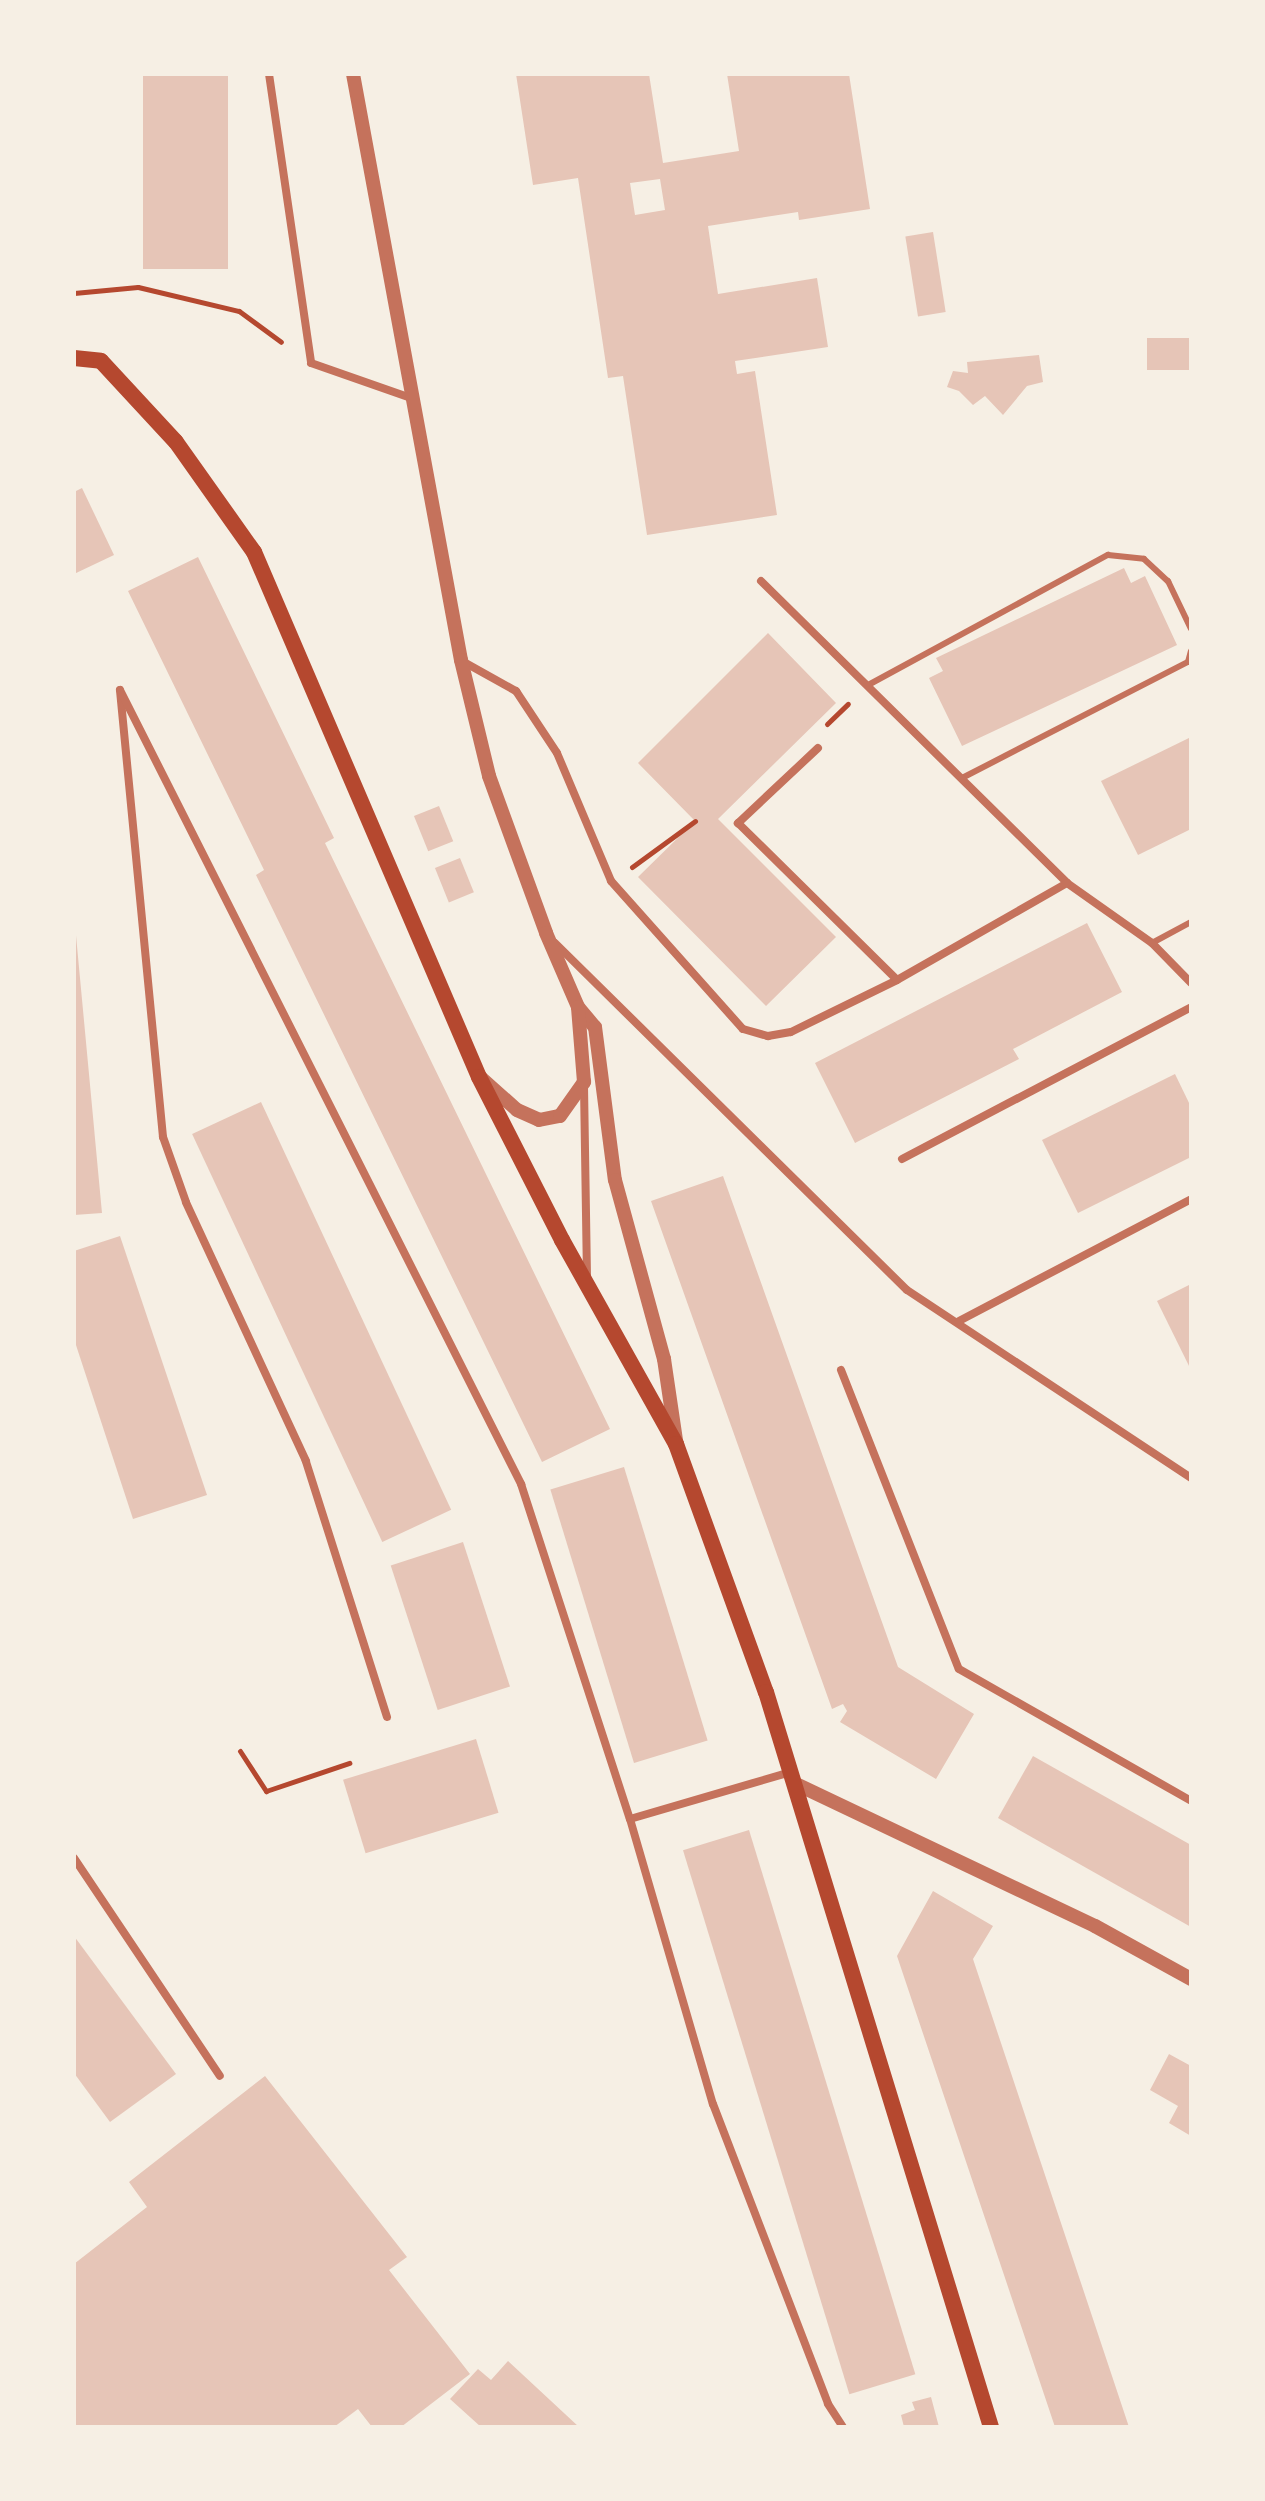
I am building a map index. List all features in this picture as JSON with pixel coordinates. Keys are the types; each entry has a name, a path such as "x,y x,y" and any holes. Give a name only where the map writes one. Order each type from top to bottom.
{"main road":[{"path":"74,358 101,361 176,442 254,552 479,1077 562,1240 588,1280 676,1444 794,1778 991,2427"}],"street":[{"path":"269,74 311,363 411,398"},
{"path":"353,74 461,660 489,776 546,933 578,1007 595,1027 615,1180 664,1359 676,1444"},
{"path":"761,581 870,684 1067,883 1152,943 1191,983"},
{"path":"461,660 516,691 557,753 611,881 743,1029 768,1036 791,1032 897,980 1067,883"},
{"path":"387,1717 306,1461 186,1202 163,1137 120,690 521,1484 630,1819 713,2104 828,2404 843,2427"},
{"path":"818,748 738,823 897,980"},
{"path":"546,933 907,1290 959,1321 1191,1478"},
{"path":"578,1007 584,1082 588,1280"},
{"path":"902,1159 1191,1007"},
{"path":"479,1077 517,1110 539,1120 560,1116 584,1082"},
{"path":"959,1321 1191,1199"},
{"path":"841,1370 959,1669 1191,1801"},
{"path":"630,1819 794,1778 1095,1926 1191,1979"},
{"path":"74,1858 220,2076"}],"lane":[{"path":"870,684 1108,555 1144,559 1168,581 1191,629"},
{"path":"962,778 1188,662 1191,651"},
{"path":"1152,943 1191,922"}],"path":[{"path":"74,293 138,287 239,311 311,363"},
{"path":"818,748 827,723 870,684"},
{"path":"611,881 695,821"},
{"path":"240,1751 266,1791 349,1763"}],"building":[{"path":"143,74 228,74 228,269 143,269"},
{"path":"516,74 649,74 663,163 739,151 727,74 849,74 870,209 799,220 798,212 708,226 718,294 817,278 828,347 735,361 737,374 755,371 777,515 647,535 623,376 608,378 578,178 533,185","holes":["660,179 665,210 635,215 630,183"]},
{"path":"933,232 946,312 918,316 905,236"},
{"path":"1147,338 1191,338 1191,370 1147,370"},
{"path":"1039,355 1043,382 1027,386 1003,415 985,396 973,405 959,391 947,387 953,371 968,373 967,362"},
{"path":"82,488 114,555 74,574 74,492"},
{"path":"198,557 334,838 325,843 610,1429 542,1462 256,875 264,870 128,591"},
{"path":"1124,568 1131,583 1145,576 1177,645 962,746 929,678 943,671 936,658"},
{"path":"768,633 836,703 718,819 836,937 766,1006 638,877 695,821 638,763"},
{"path":"1191,737 1191,829 1138,855 1101,781"},
{"path":"439,806 453,841 428,851 414,816"},
{"path":"460,858 474,892 449,902 435,868"},
{"path":"74,914 102,1213 74,1215"},
{"path":"1087,923 1122,992 1013,1049 1019,1059 855,1143 815,1063"},
{"path":"1175,1074 1191,1107 1191,1157 1078,1213 1042,1140"},
{"path":"261,1102 451,1510 382,1542 192,1134"},
{"path":"723,1176 898,1667 974,1714 936,1779 840,1722 847,1711 843,1704 832,1709 651,1201"},
{"path":"120,1236 207,1495 133,1519 74,1339 74,1251"},
{"path":"1191,1284 1191,1370 1157,1301"},
{"path":"624,1467 708,1741 634,1763 550,1490"},
{"path":"463,1542 510,1687 438,1710 391,1565"},
{"path":"476,1739 499,1813 366,1853 343,1780"},
{"path":"1033,1756 1191,1845 1191,1927 998,1818"},
{"path":"749,1830 915,2374 849,2394 683,1850"},
{"path":"933,1891 993,1926 973,1959 1129,2427 1055,2427 897,1956"},
{"path":"74,1936 176,2074 110,2122 74,2073"},
{"path":"1169,2054 1191,2066 1191,2136 1169,2123 1178,2106 1150,2090"},
{"path":"265,2076 407,2257 389,2270 470,2374 401,2427 372,2427 358,2409 334,2427 74,2427 74,2264 147,2207 129,2182"},
{"path":"508,2361 579,2427 481,2427 450,2399 478,2369 491,2380"},
{"path":"931,2397 939,2427 904,2427 901,2415 915,2410 912,2402"}]}
